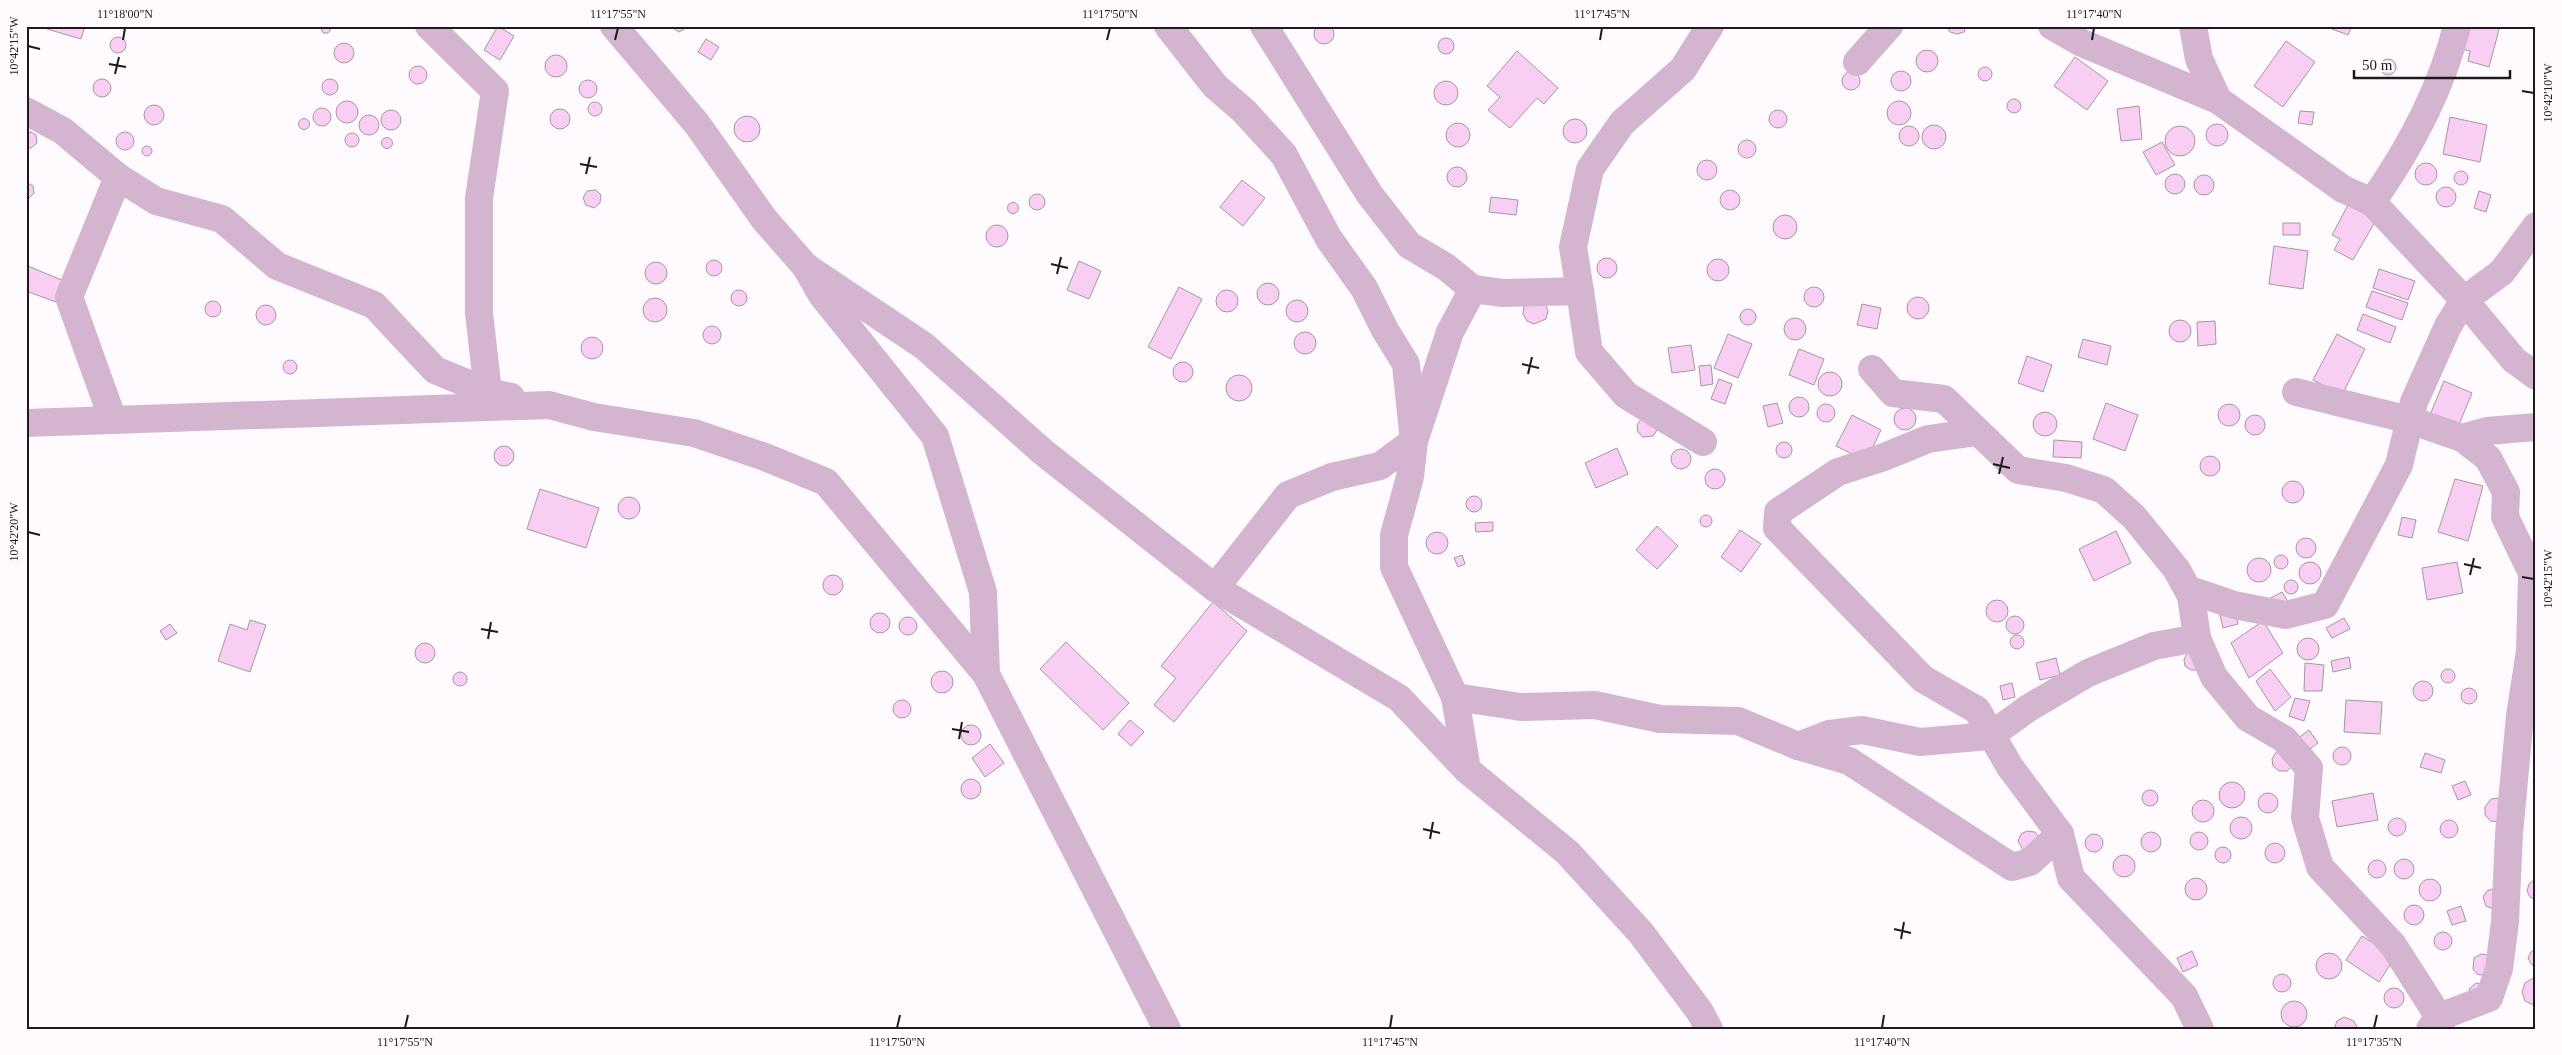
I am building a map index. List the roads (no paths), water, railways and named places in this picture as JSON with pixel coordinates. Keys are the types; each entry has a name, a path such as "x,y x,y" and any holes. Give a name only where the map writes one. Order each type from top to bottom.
{"street":[{"path":"429,26 494,91 479,198 479,313 488,392"},
{"path":"614,26 697,124 764,219 806,267 822,295 935,436 983,592 986,674"},
{"path":"1168,26 1215,86 1244,111 1284,155 1329,239 1364,288 1385,330 1406,364 1414,440"},
{"path":"1264,26 1370,195 1409,245 1446,267 1473,289 1503,293 1580,291"},
{"path":"1703,442 1626,395 1589,352 1573,247 1590,169 1622,123 1683,69 1710,26"},
{"path":"1858,62 1889,26"},
{"path":"2052,26 2082,43 2218,100 2343,189 2372,202 2464,300 2514,360 2536,376"},
{"path":"2193,26 2199,59 2218,100"},
{"path":"2372,202 2398,165 2428,109 2448,63 2458,26"},
{"path":"26,111 63,131 118,177 156,201 222,219 277,266 374,305 435,370 488,392 594,417 694,433 766,457 826,482 986,674 1157,1016 1167,1029"},
{"path":"113,420 69,297 118,177"},
{"path":"2191,596 2196,592 2234,605 2286,615 2325,606 2399,465 2414,402 2448,326 2464,300 2502,272 2536,226"},
{"path":"806,267 924,346 1043,452 1215,588 1399,698 1467,770 1567,852 1641,933 1700,1012 1708,1029"},
{"path":"1467,770 1454,697 1394,567 1394,535 1410,476 1414,440 1450,332 1473,289"},
{"path":"1872,369 1893,394 1944,399 2018,470 2066,478 2104,490 2134,517 2177,570 2191,596 2197,638 2214,677 2248,718 2284,739 2309,768 2305,818 2320,867 2393,945 2437,1025 2489,998 2499,969 2505,922 2509,834 2520,716 2530,651 2532,573 2505,517 2506,492 2488,458 2462,438 2410,420 2296,392"},
{"path":"26,423 459,406 549,405"},
{"path":"2462,438 2486,431 2536,427"},
{"path":"1977,432 1928,439 1884,457 1838,472 1778,512 1777,528 1923,679 1977,710 1990,736 2010,767 2060,834 2071,878 2184,996 2200,1029"},
{"path":"1215,588 1288,495 1332,477 1380,466 1414,440"},
{"path":"1798,746 1829,734 1862,730 1920,742 1990,736 2027,709 2088,674 2154,646 2197,638"},
{"path":"1454,697 1521,708 1595,705 1660,720 1738,720 1798,746 1848,761 2012,868 2030,862 2060,834"}]}
